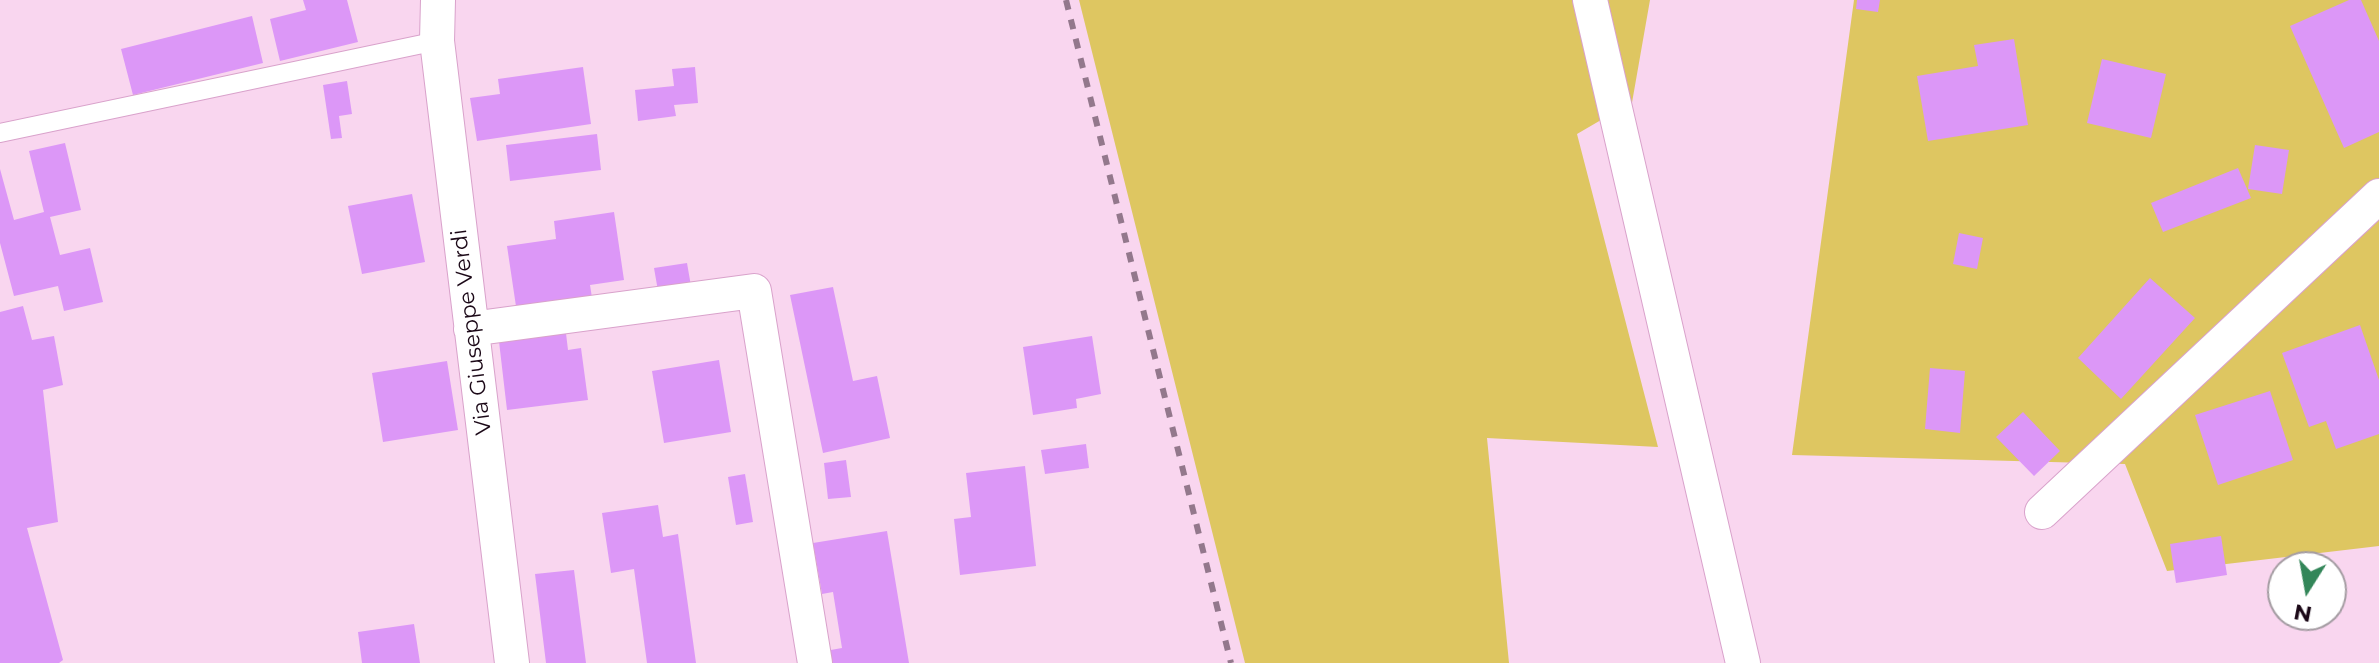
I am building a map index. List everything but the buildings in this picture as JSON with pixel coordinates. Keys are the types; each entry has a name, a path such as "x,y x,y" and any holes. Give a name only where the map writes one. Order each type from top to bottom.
{"street":[{"name":"Via Giuseppe Verdi","path":"438,0 437,41 512,663"},
{"path":"1590,0 1743,663"},
{"path":"2042,512 2379,196"},
{"path":"471,329 754,291 815,663"}],"lane":[{"path":"0,133 437,41"}],"shaded area":[{"path":"1079,0 1650,0 1630,114 1601,120 1577,134 1658,447 1487,438 1509,663 1245,663"},
{"path":"1854,0 2379,0 2379,546 2337,551 2267,551 2267,559 2167,571 2125,464 1792,455"}],"railway":[{"path":"1066,0 1231,663"}]}
